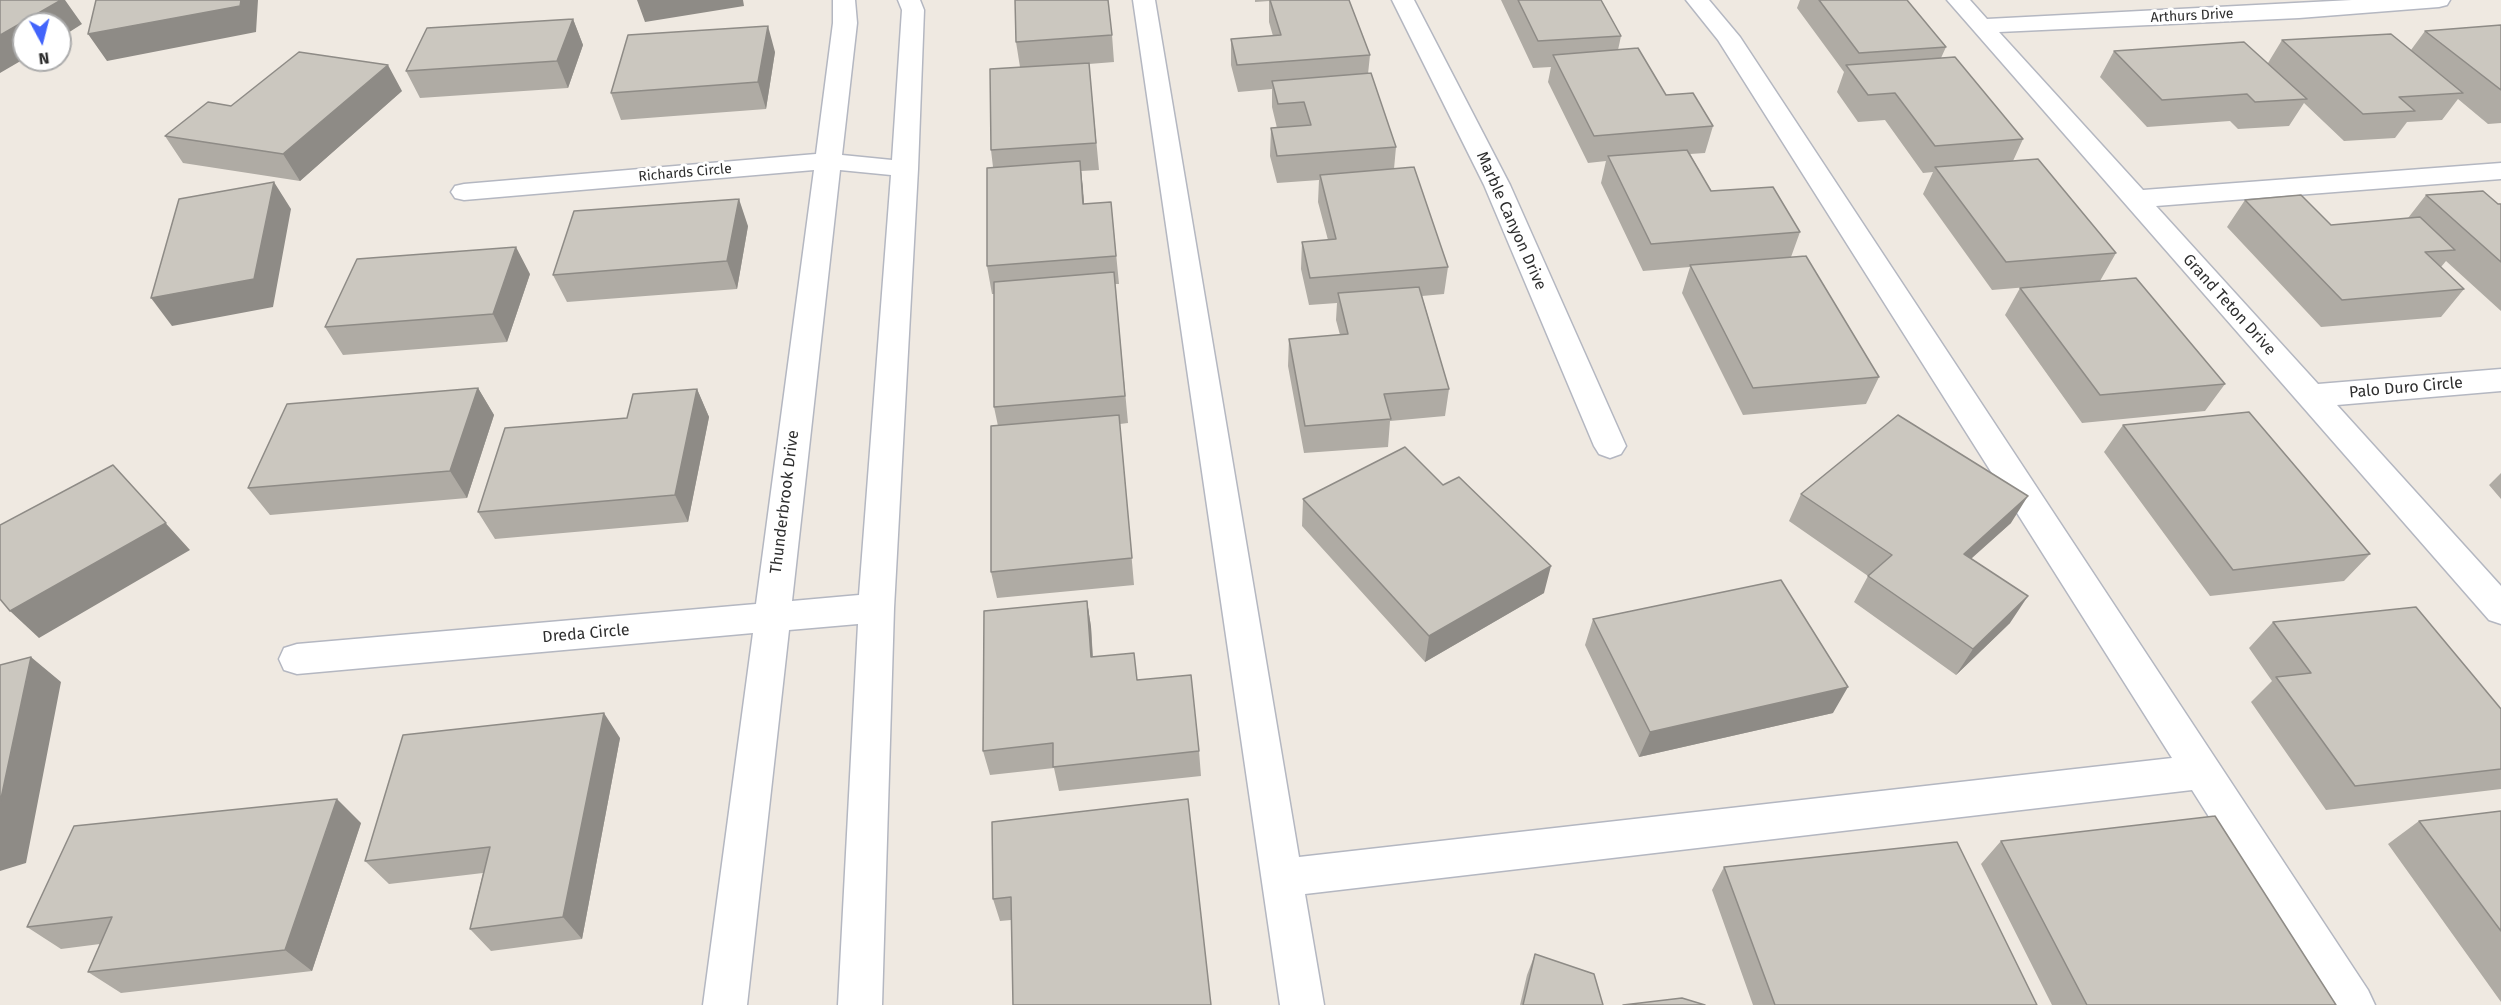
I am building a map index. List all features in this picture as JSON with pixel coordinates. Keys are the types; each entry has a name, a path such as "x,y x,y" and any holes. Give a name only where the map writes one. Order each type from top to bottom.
{"street":[{"name":"Thunderbrook Drive","path":"725,1005 845,23 844,0"},
{"path":"860,1005 876,608 905,169 913,10 909,0"},
{"path":"1144,0 1302,1005"},
{"name":"Marble Canyon Drive","path":"1403,0 1497,185 1610,446"},
{"path":"1697,0 1728,37 2353,1005"},
{"name":"Grand Teton Drive","path":"1958,0 2501,610"},
{"name":"Arthurs Drive","path":"1981,26 2299,11 2439,0"},
{"name":"Richards Circle","path":"464,192 828,160 905,169"},
{"path":"2135,199 2501,171"},
{"name":"Palo Duro Circle","path":"2310,396 2501,380"},
{"name":"Dreda Circle","path":"297,659 876,608"},
{"path":"1281,878 2202,772"}],"building":[{"path":"0,0 61,0 40,12 12,12 12,28 0,35"},
{"path":"96,0 241,0 240,6 88,34"},
{"path":"1015,0 1108,0 1112,35 1016,42"},
{"path":"1270,0 1349,0 1370,55 1237,65 1231,39 1281,35"},
{"path":"1518,0 1601,0 1621,36 1538,41"},
{"path":"1819,0 1907,0 1946,47 1859,53"},
{"path":"573,19 557,61 406,71 427,28"},
{"path":"2501,25 2501,90 2425,31"},
{"path":"768,26 758,82 611,93 628,35"},
{"path":"2391,34 2463,93 2399,97 2415,111 2363,114 2282,40"},
{"path":"2244,42 2307,99 2255,102 2247,94 2162,100 2114,51"},
{"path":"1638,48 1666,95 1693,93 1713,126 1594,136 1553,55"},
{"path":"299,52 388,65 283,154 165,136 208,102 231,106"},
{"path":"1955,57 2023,139 1935,146 1895,93 1868,95 1846,65"},
{"path":"1089,63 1096,143 991,150 990,69"},
{"path":"1371,73 1396,147 1277,156 1271,128 1311,125 1304,102 1278,104 1272,81"},
{"path":"1687,150 1711,191 1773,187 1800,232 1651,244 1608,156"},
{"path":"2038,159 2116,253 2006,262 1935,167"},
{"path":"1080,161 1083,204 1111,202 1116,256 987,266 987,168"},
{"path":"1414,167 1448,267 1310,278 1302,242 1336,239 1320,175"},
{"path":"274,182 254,279 151,298 179,199"},
{"path":"2483,191 2501,204 2501,262 2426,195"},
{"path":"2301,195 2331,225 2420,217 2455,250 2425,252 2464,289 2342,300 2245,200"},
{"path":"739,199 727,261 553,275 574,211"},
{"path":"516,247 493,314 325,327 357,259"},
{"path":"1806,256 1879,377 1753,388 1690,265"},
{"path":"1114,272 1125,396 994,407 994,282"},
{"path":"2136,278 2225,384 2100,395 2020,288"},
{"path":"1419,287 1449,389 1384,394 1391,419 1305,426 1289,339 1348,334 1338,293"},
{"path":"478,388 450,471 248,488 287,404"},
{"path":"697,389 675,495 478,512 505,428 627,418 633,394"},
{"path":"2249,412 2370,554 2233,570 2123,425"},
{"path":"1119,415 1132,558 991,572 991,426"},
{"path":"1898,415 2028,496 1964,554 2028,596 1973,649 1868,576 1892,555 1801,494"},
{"path":"1405,447 1443,485 1459,477 1551,566 1429,636 1303,499"},
{"path":"113,465 166,523 10,611 0,599 0,525"},
{"path":"1781,580 1848,687 1650,732 1593,619"},
{"path":"1087,601 1091,657 1134,653 1137,680 1191,675 1199,751 1053,767 1053,743 983,751 984,611"},
{"path":"2416,607 2501,709 2501,769 2355,786 2276,677 2311,673 2273,622"},
{"path":"31,657 0,803 0,665"},
{"path":"604,713 563,917 470,929 490,847 365,861 403,735"},
{"path":"337,799 285,950 88,972 112,917 27,927 74,826"},
{"path":"1188,799 1211,1005 1013,1005 1011,897 993,899 992,822"},
{"path":"2501,811 2501,931 2419,821"},
{"path":"2215,816 2336,1005 2087,1005 2001,841"},
{"path":"1957,842 2037,1005 1775,1005 1724,867"},
{"path":"1535,954 1594,974 1603,1005 1523,1005"},
{"path":"1682,998 1705,1005 1623,1005"}]}
